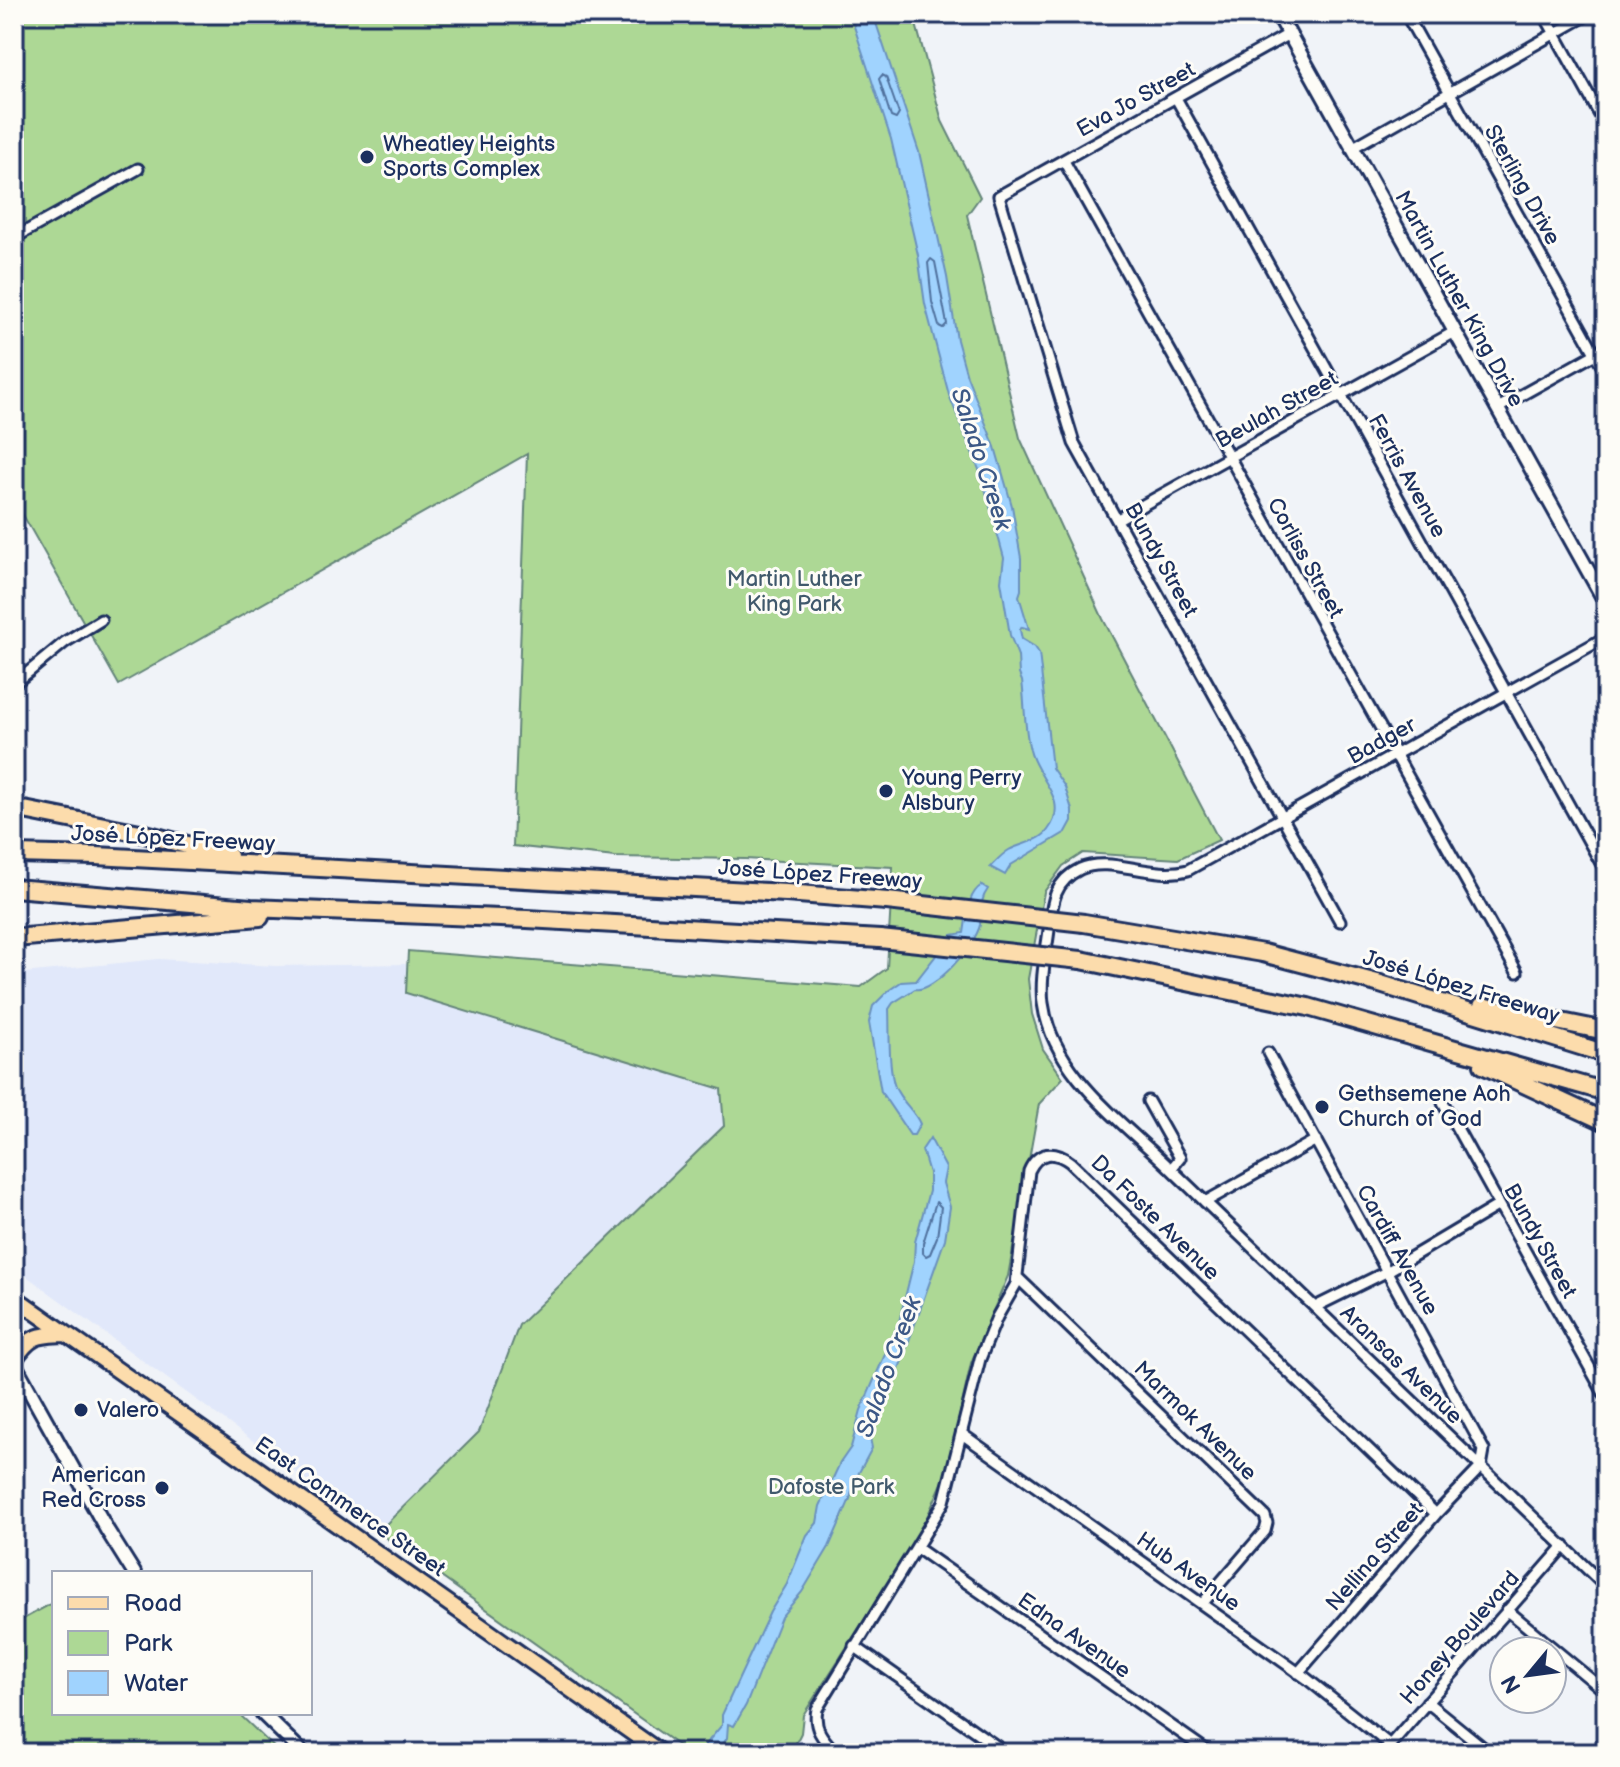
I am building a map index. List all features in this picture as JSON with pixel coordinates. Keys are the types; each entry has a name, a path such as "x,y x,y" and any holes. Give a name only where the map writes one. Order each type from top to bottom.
{"highway":[{"path":"14,808 145,834 262,865"},
{"name":"José López Freeway","path":"14,854 856,897 1084,923 1263,953 1377,983 1606,1054"},
{"path":"14,888 251,908 880,939 1081,960 1308,1007 1606,1092"},
{"path":"14,938 324,911"},
{"path":"1377,983 1606,1031"},
{"path":"1446,1046 1606,1122"}],"main road":[{"name":"Martin Luther King Drive","path":"1278,14 1606,603"},
{"name":"East Commerce Street","path":"14,1297 661,1753"},
{"path":"65,1334 38,1336 29,1340 14,1362 133,1571"},
{"path":"264,1715 303,1753"}],"street":[{"name":"Sterling Drive","path":"1406,14 1606,373"},
{"path":"1544,14 1606,126"},
{"path":"1352,148 1589,14"},
{"name":"Eva Jo Street","path":"999,196 1289,34"},
{"name":"Ferris Avenue","path":"1176,98 1606,872"},
{"name":"Corliss Street","path":"1064,161 1517,972"},
{"path":"14,238 138,169"},
{"name":"Bundy Street","path":"999,196 1069,431 1340,921"},
{"name":"Beulah Street","path":"1118,519 1454,332"},
{"path":"1498,408 1606,348"},
{"path":"14,684 65,642 101,620"},
{"name":"Badger","path":"1174,873 1197,865 1606,637"},
{"name":"Aransas Avenue","path":"1174,873 1094,865 1066,877 1055,890 1043,990 1048,1027 1061,1058 1084,1085 1606,1587"},
{"name":"Cardiff Avenue","path":"1268,1053 1484,1450 1481,1467"},
{"path":"1148,1101 1180,1158 1171,1169"},
{"name":"Bundy Street","path":"1443,1103 1606,1397"},
{"path":"1205,1202 1316,1140"},
{"name":"Da Foste Avenue","path":"836,1753 819,1734 816,1717 822,1697 944,1502 986,1342 1016,1284 1029,1171 1040,1156 1058,1154 1070,1162 1436,1514"},
{"path":"1315,1307 1388,1271 1499,1205"},
{"name":"Marmok Avenue","path":"1017,1277 1265,1516 1265,1531 1202,1604"},
{"name":"Hub Avenue","path":"962,1434 1298,1673 1386,1749"},
{"name":"Nellina Street","path":"1298,1673 1436,1514 1481,1467"},
{"name":"Honey Boulevard","path":"1386,1749 1564,1546"},
{"name":"Edna Avenue","path":"917,1548 1210,1753"},
{"path":"1507,1610 1606,1692"},
{"path":"854,1646 1006,1753"},
{"path":"1427,1702 1490,1753"}],"shaded area":[{"path":"158,959 276,966 407,964 407,993 721,1089 724,1127 519,1324 479,1432 378,1532 14,1267 14,974"}],"green space":[{"name":"Martin Luther King Park","path":"14,14 919,14 916,24 942,121 980,197 967,215 1020,438 1103,619 1219,840 1178,859 1083,853 1063,866 1044,892 1028,979 1032,1014 1043,1049 1063,1078 1039,1104 1008,1276 971,1363 947,1472 919,1535 803,1715 801,1733 791,1753 689,1753 378,1532 479,1432 519,1325 724,1126 721,1089 406,993 408,951 861,987 887,968 893,867 745,859 615,857 513,846 527,454 119,685 14,499"},
{"path":"52,1603 52,1715 240,1715 280,1753 14,1753 14,1624"}],"water":[{"name":"Salado Creek","path":"850,14 873,14 919,152 947,277 957,340 967,376 995,447 1012,506 1021,558 1019,596 1029,629 1022,627 1020,630 1022,639 1039,653 1052,768 1065,787 1072,810 1072,821 1066,832 1011,865 1005,875 990,867 1009,850 1045,834 1056,809 1028,742 1018,656 1010,635 1001,581 1004,558 982,477 949,395 925,304 918,255 891,139"},
{"path":"982,885 988,889 982,902 980,925 963,955 943,976 923,988 915,989 889,1009 890,1060 895,1087 920,1124 914,1135 910,1135 881,1092 869,1022 873,1006 901,982 916,981 952,935 964,933 973,894"},
{"name":"Salado Creek","path":"930,1138 946,1168 943,1183 950,1207 945,1239 889,1397 873,1425 870,1438 872,1448 855,1480 829,1547 802,1592 781,1617 746,1705 734,1726 728,1724 727,1738 717,1753 701,1753 722,1725 722,1715 770,1612 787,1584 807,1535 817,1523 820,1506 851,1447 861,1410 899,1322 929,1191 929,1173 922,1150"}],"place":[{"name":"Wheatley Heights Sports Complex","path":"367,157"},
{"name":"Young Perry Alsbury","path":"886,791"},
{"name":"Gethsemene Aoh Church of God","path":"1322,1107"},
{"name":"Valero","path":"81,1410"},
{"name":"American Red Cross","path":"162,1488"}],"park label":[{"name":"Dafoste Park","path":"831,1487"}]}
